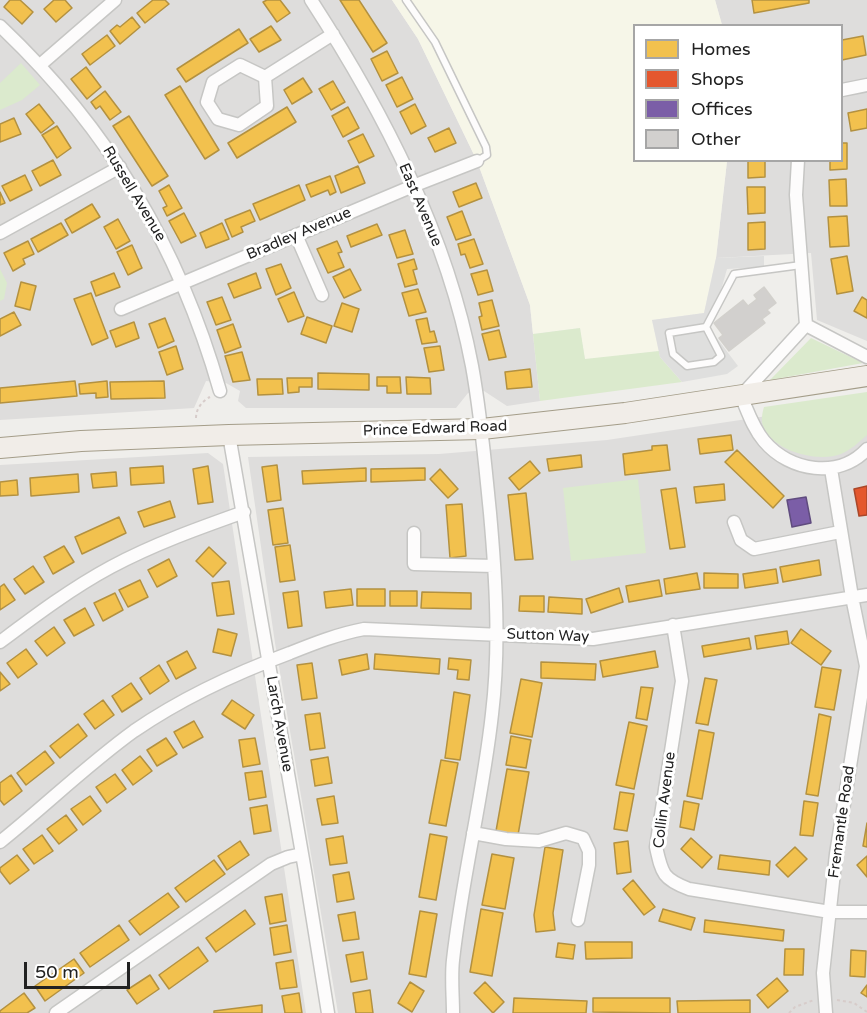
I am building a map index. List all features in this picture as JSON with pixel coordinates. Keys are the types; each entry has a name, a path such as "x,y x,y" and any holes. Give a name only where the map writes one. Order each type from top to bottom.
{"main road":[{"name":"Prince Edward Road","path":"0,448 81,441 197,436 482,429 613,414 867,376"}],"street":[{"path":"39,65 115,0"},
{"name":"East Avenue","path":"310,0 333,34 381,117 441,253 472,364 482,429 494,566 497,635 492,714 452,962 453,1013"},
{"name":"Russell Avenue","path":"0,26 39,65 82,114 120,167 154,224 183,284 207,346 220,391"},
{"path":"265,77 333,34"},
{"path":"240,65 265,77 267,106 239,124 218,119 207,102 213,82 240,65"},
{"path":"843,90 867,85"},
{"name":"Bradley Avenue","path":"121,309 477,161"},
{"path":"798,162 796,195 806,326 741,396 755,429 776,454 790,461 806,467 831,469 860,456 867,448"},
{"path":"0,233 120,167"},
{"path":"296,235 322,295"},
{"path":"806,326 867,357"},
{"name":"Larch Avenue","path":"229,435 328,1013"},
{"name":"Fremantle Road","path":"826,1013 824,973 836,854 866,666 840,532 831,469"},
{"path":"0,642 65,594 112,566 180,534 244,512"},
{"path":"734,522 741,540 754,549 840,532"},
{"path":"414,533 414,564 494,566"},
{"name":"Sutton Way","path":"0,842 82,772 135,731 202,692 268,661 340,634 364,629 593,639 867,595"},
{"name":"Collin Avenue","path":"673,626 682,681 656,847 660,867 670,881 689,890 830,912 867,912"},
{"path":"473,833 506,839 539,841 566,833 583,838 589,851 589,865 578,920"},
{"path":"56,1013 271,864 302,854"}],"lane":[{"path":"406,0 435,42 486,147 487,154 477,161"},
{"path":"706,327 734,274 801,265"},
{"path":"706,327 721,356 714,362 687,366 673,354 669,333 706,327"}],"path":[{"path":"197,436 196,414 203,400 220,391"}],"shaded area":[{"path":"0,0 392,0 418,39 477,161 510,250 530,305 540,401 507,406 484,391 468,393 456,408 246,408 238,401 240,391 226,383 206,381 194,408 0,420"},
{"path":"392,0 715,0 722,24 633,24 633,162 727,162 716,258 704,313 652,320 659,351 585,360 580,328 533,334 530,305 477,161 418,39"},
{"path":"715,0 867,0 867,341 817,320 811,253 716,258 727,162 843,162 843,24 722,24"},
{"path":"764,256 764,267 727,269 710,329 738,366 727,374 682,382 660,357 652,320 704,313 716,258"},
{"path":"867,401 867,1013 338,1013 275,643 248,457 439,454 607,440"},
{"path":"208,453 223,464 306,1013 0,1013 0,465"}],"green space":[{"path":"21,63 40,85 22,100 0,110 0,83"},
{"path":"0,269 7,283 4,299 0,301"},
{"path":"580,328 585,359 659,351 660,357 682,382 540,401 533,334"},
{"path":"811,338 863,363 770,380"},
{"path":"867,392 867,435 841,454 820,457 797,453 776,442 763,426 764,407"},
{"path":"638,479 646,553 571,561 563,488"}],"building: Homes":[{"path":"10,0 20,0 33,12 22,24 4,7"},
{"path":"54,0 65,0 72,8 56,22 44,9"},
{"path":"153,0 165,0 169,4 145,23 137,13"},
{"path":"280,0 290,13 277,22 263,2"},
{"path":"340,0 359,0 387,43 373,52"},
{"path":"752,0 809,0 809,3 754,13"},
{"path":"132,17 140,27 120,44 110,31 117,25 120,27"},
{"path":"271,26 281,40 259,52 250,39"},
{"path":"239,29 248,43 186,82 177,69"},
{"path":"107,35 115,46 90,65 82,54"},
{"path":"863,36 866,55 843,60 843,40"},
{"path":"387,51 398,73 382,81 371,59"},
{"path":"86,67 101,87 87,99 71,79"},
{"path":"402,77 413,99 397,107 386,85"},
{"path":"303,78 312,92 292,104 284,90"},
{"path":"333,81 345,102 331,110 319,89"},
{"path":"180,86 219,150 205,159 165,95"},
{"path":"105,91 121,112 110,120 100,106 96,109 91,102"},
{"path":"39,104 54,123 41,133 26,114"},
{"path":"415,104 426,126 411,134 400,112"},
{"path":"287,107 296,122 237,158 228,143"},
{"path":"348,107 359,128 343,137 332,116"},
{"path":"867,109 867,128 851,131 848,113"},
{"path":"129,116 168,176 152,186 113,126"},
{"path":"14,118 21,134 0,142 0,124"},
{"path":"57,126 71,148 57,158 42,135"},
{"path":"449,128 456,143 435,152 428,138"},
{"path":"363,134 374,156 359,163 348,141"},
{"path":"843,143 847,143 847,169 830,170 830,162 843,162"},
{"path":"53,160 61,175 40,186 32,171"},
{"path":"748,162 765,162 765,177 748,178"},
{"path":"358,166 365,183 341,193 335,176"},
{"path":"25,175 32,190 10,201 2,186"},
{"path":"330,176 336,192 330,195 328,190 311,197 306,185"},
{"path":"846,179 847,206 830,206 829,180"},
{"path":"476,183 482,198 459,207 453,192"},
{"path":"169,185 182,208 167,216 163,208 167,206 159,191"},
{"path":"299,185 305,200 260,220 253,204"},
{"path":"747,187 765,187 765,213 748,214"},
{"path":"0,192 5,203 0,205"},
{"path":"92,204 100,217 72,233 65,220"},
{"path":"250,210 255,221 241,227 243,232 232,237 225,220"},
{"path":"462,211 471,235 456,240 447,217"},
{"path":"184,213 196,236 181,243 169,221"},
{"path":"847,216 849,246 830,247 828,217"},
{"path":"118,219 130,241 116,249 104,227"},
{"path":"765,222 765,249 748,250 748,223"},
{"path":"61,223 68,235 38,252 31,239"},
{"path":"222,223 229,239 206,248 200,233"},
{"path":"377,224 382,235 351,247 347,236"},
{"path":"405,230 413,254 397,258 389,235"},
{"path":"474,239 483,264 470,268 465,254 461,255 458,244"},
{"path":"28,241 34,254 23,259 25,264 13,271 4,253"},
{"path":"337,241 342,252 338,253 344,267 328,273 317,249"},
{"path":"132,245 142,268 128,275 117,252"},
{"path":"847,256 853,291 837,294 831,259"},
{"path":"414,259 417,269 413,270 417,284 405,287 398,264"},
{"path":"281,264 291,288 276,295 266,269"},
{"path":"350,269 361,290 344,298 333,277"},
{"path":"487,270 493,291 478,295 471,274"},
{"path":"114,273 120,287 96,296 91,282"},
{"path":"256,273 261,288 234,298 228,284"},
{"path":"21,282 36,286 30,310 15,306"},
{"path":"418,289 426,312 409,316 402,293"},
{"path":"294,292 304,316 288,322 278,299"},
{"path":"91,293 108,338 92,345 74,299"},
{"path":"222,297 231,320 216,325 207,302"},
{"path":"862,297 867,300 867,318 854,311"},
{"path":"492,300 499,326 482,330 479,303"},
{"path":"342,303 359,309 352,332 334,326"},
{"path":"14,312 21,325 0,336 0,319"},
{"path":"307,317 332,326 326,343 301,334"},
{"path":"165,318 174,341 158,348 149,324"},
{"path":"427,318 430,332 434,331 437,342 422,344 416,320"},
{"path":"134,322 139,338 116,347 110,331"},
{"path":"233,324 241,347 225,353 217,330"},
{"path":"499,330 506,357 489,360 482,334"},
{"path":"176,346 183,369 167,375 159,352"},
{"path":"440,346 444,370 429,372 424,348"},
{"path":"242,352 250,380 233,382 225,356"},
{"path":"530,369 532,387 507,389 505,372"},
{"path":"318,373 369,374 369,390 318,389"},
{"path":"377,377 400,377 401,393 387,393 387,386 377,386"},
{"path":"406,377 430,378 431,394 407,394"},
{"path":"287,378 312,378 312,387 299,387 299,392 288,393"},
{"path":"257,379 282,379 283,394 258,395"},
{"path":"75,381 77,396 0,403 0,388"},
{"path":"107,381 108,397 96,398 96,393 80,394 79,384"},
{"path":"164,381 165,398 111,399 110,382"},
{"path":"731,435 733,450 700,454 698,439"},
{"path":"667,445 670,470 625,475 623,454 652,450 652,446"},
{"path":"737,450 784,496 773,508 725,462"},
{"path":"581,455 582,467 549,471 547,459"},
{"path":"530,461 540,473 519,490 509,478"},
{"path":"277,465 281,500 267,502 262,467"},
{"path":"163,466 164,483 131,485 130,468"},
{"path":"208,466 213,502 198,504 193,469"},
{"path":"366,468 366,481 303,484 302,471"},
{"path":"425,468 425,480 371,482 371,469"},
{"path":"440,469 458,489 448,498 430,479"},
{"path":"116,472 117,486 93,488 91,474"},
{"path":"78,474 79,492 31,496 30,478"},
{"path":"17,480 18,495 0,496 0,482"},
{"path":"724,484 725,500 696,503 694,487"},
{"path":"676,488 685,547 670,549 661,490"},
{"path":"526,493 533,559 515,560 508,495"},
{"path":"170,501 175,517 144,527 138,512"},
{"path":"462,504 466,556 450,558 446,505"},
{"path":"283,508 288,543 273,545 268,510"},
{"path":"119,517 126,533 82,554 75,537"},
{"path":"290,545 295,580 280,582 275,547"},
{"path":"64,546 74,562 53,574 44,557"},
{"path":"209,547 226,563 213,577 196,561"},
{"path":"169,559 177,576 157,587 148,570"},
{"path":"819,560 821,575 783,582 780,567"},
{"path":"33,566 44,582 25,594 14,579"},
{"path":"776,569 778,583 745,588 743,574"},
{"path":"697,573 700,589 666,594 664,579"},
{"path":"704,573 738,574 738,588 704,588"},
{"path":"140,580 148,597 128,607 119,590"},
{"path":"659,580 662,596 629,602 626,586"},
{"path":"229,581 234,614 217,616 212,583"},
{"path":"4,584 15,600 0,610 0,587"},
{"path":"619,588 623,602 591,613 586,599"},
{"path":"351,589 353,605 326,608 324,592"},
{"path":"357,589 385,589 385,606 357,606"},
{"path":"298,591 302,626 288,628 283,593"},
{"path":"390,591 417,591 417,606 390,606"},
{"path":"422,592 471,593 471,609 421,608"},
{"path":"115,593 123,610 103,621 94,603"},
{"path":"520,596 544,596 544,612 519,611"},
{"path":"549,597 582,599 582,614 548,612"},
{"path":"85,608 94,625 74,636 64,620"},
{"path":"54,627 65,643 47,656 35,641"},
{"path":"218,629 237,634 231,656 213,652"},
{"path":"801,629 831,651 821,665 791,643"},
{"path":"787,631 789,644 757,649 755,636"},
{"path":"749,638 751,649 704,657 702,646"},
{"path":"26,649 37,664 18,678 7,663"},
{"path":"187,651 196,668 176,679 167,662"},
{"path":"655,651 658,667 603,677 600,661"},
{"path":"367,654 369,669 342,675 339,660"},
{"path":"375,654 440,659 439,674 374,669"},
{"path":"449,658 471,660 469,680 457,679 458,670 448,669"},
{"path":"541,662 596,664 595,680 541,678"},
{"path":"312,663 317,698 302,700 297,665"},
{"path":"159,665 169,681 150,694 140,678"},
{"path":"822,667 841,670 834,710 815,707"},
{"path":"0,672 10,684 0,691"},
{"path":"705,678 717,680 708,725 696,723"},
{"path":"521,679 542,683 532,737 510,733"},
{"path":"131,683 142,699 122,712 112,696"},
{"path":"641,687 653,688 647,720 636,718"},
{"path":"454,692 470,695 460,760 445,758"},
{"path":"103,700 114,715 95,729 84,714"},
{"path":"232,700 254,715 245,729 222,714"},
{"path":"320,713 325,748 310,750 305,715"},
{"path":"819,714 831,717 818,796 806,794"},
{"path":"194,721 203,737 183,748 174,732"},
{"path":"629,722 647,726 634,789 616,785"},
{"path":"78,724 87,736 60,758 50,746"},
{"path":"699,730 714,733 702,799 687,796"},
{"path":"511,736 531,740 526,768 506,765"},
{"path":"166,738 177,754 157,766 147,750"},
{"path":"255,738 260,764 243,767 239,740"},
{"path":"45,751 54,763 26,785 17,773"},
{"path":"140,756 152,771 133,785 122,770"},
{"path":"328,757 332,783 315,786 311,760"},
{"path":"441,760 458,763 446,826 429,823"},
{"path":"507,769 529,772 518,835 496,831"},
{"path":"262,771 266,797 249,800 245,773"},
{"path":"115,774 126,789 107,803 96,787"},
{"path":"11,775 22,791 4,805 0,800 0,783"},
{"path":"620,792 634,794 627,831 614,829"},
{"path":"90,796 101,811 83,825 71,809"},
{"path":"334,796 338,823 322,825 317,799"},
{"path":"684,801 699,804 694,830 680,827"},
{"path":"804,801 818,803 813,836 800,835"},
{"path":"267,805 271,831 254,834 250,808"},
{"path":"66,815 77,830 59,844 47,829"},
{"path":"867,823 867,847 863,846"},
{"path":"430,834 447,837 436,900 419,897"},
{"path":"42,835 53,851 34,864 23,849"},
{"path":"343,836 347,863 330,865 326,839"},
{"path":"691,838 712,857 702,868 681,849"},
{"path":"240,841 249,855 227,870 218,856"},
{"path":"628,841 631,872 617,874 614,843"},
{"path":"545,847 563,850 553,913 555,930 536,932 534,915"},
{"path":"795,847 807,859 788,877 776,865"},
{"path":"492,854 514,858 505,909 482,905"},
{"path":"17,855 29,870 10,884 0,868"},
{"path":"720,855 770,861 769,875 718,869"},
{"path":"867,856 867,877 857,865"},
{"path":"214,860 225,874 186,902 175,888"},
{"path":"349,872 354,899 337,902 333,875"},
{"path":"633,880 655,907 644,915 623,889"},
{"path":"168,893 179,907 140,935 129,921"},
{"path":"282,894 286,921 270,924 265,897"},
{"path":"481,909 503,913 492,976 470,972"},
{"path":"663,909 695,918 691,930 659,921"},
{"path":"245,910 255,924 216,952 206,938"},
{"path":"420,911 437,914 426,977 409,974"},
{"path":"355,912 359,939 343,941 338,915"},
{"path":"705,920 784,930 783,941 704,932"},
{"path":"119,925 129,940 90,967 80,953"},
{"path":"287,925 291,952 274,955 270,928"},
{"path":"585,942 632,942 632,958 586,959"},
{"path":"558,943 575,945 573,959 556,957"},
{"path":"198,947 208,961 169,989 159,975"},
{"path":"785,949 804,949 803,975 784,975"},
{"path":"851,950 866,951 865,977 850,976"},
{"path":"363,952 367,979 351,982 346,955"},
{"path":"74,959 84,973 45,1001 35,986"},
{"path":"293,960 297,987 280,989 276,963"},
{"path":"150,975 159,989 137,1004 127,990"},
{"path":"777,978 788,991 768,1008 757,995"},
{"path":"410,982 424,991 412,1012 398,1003"},
{"path":"485,982 504,1002 493,1013 474,993"},
{"path":"867,985 867,997 861,993"},
{"path":"370,990 373,1013 356,1013 353,993"},
{"path":"24,993 35,1008 27,1013 0,1013 0,1011"},
{"path":"299,993 302,1013 285,1013 282,996"},
{"path":"514,998 587,1001 586,1013 513,1013"},
{"path":"593,998 670,998 670,1013 593,1012"},
{"path":"750,1000 750,1013 678,1013 677,1001"},
{"path":"262,1005 262,1013 214,1013 214,1011"}],"building: Shops":[{"path":"867,486 867,515 859,516 854,489"}],"building: Offices":[{"path":"806,497 811,523 792,527 787,500"}],"building: Other":[{"path":"764,287 776,303 767,310 770,313 762,319 765,323 729,351 719,338 723,335 714,323 743,300 748,306 757,299 754,295"}]}
